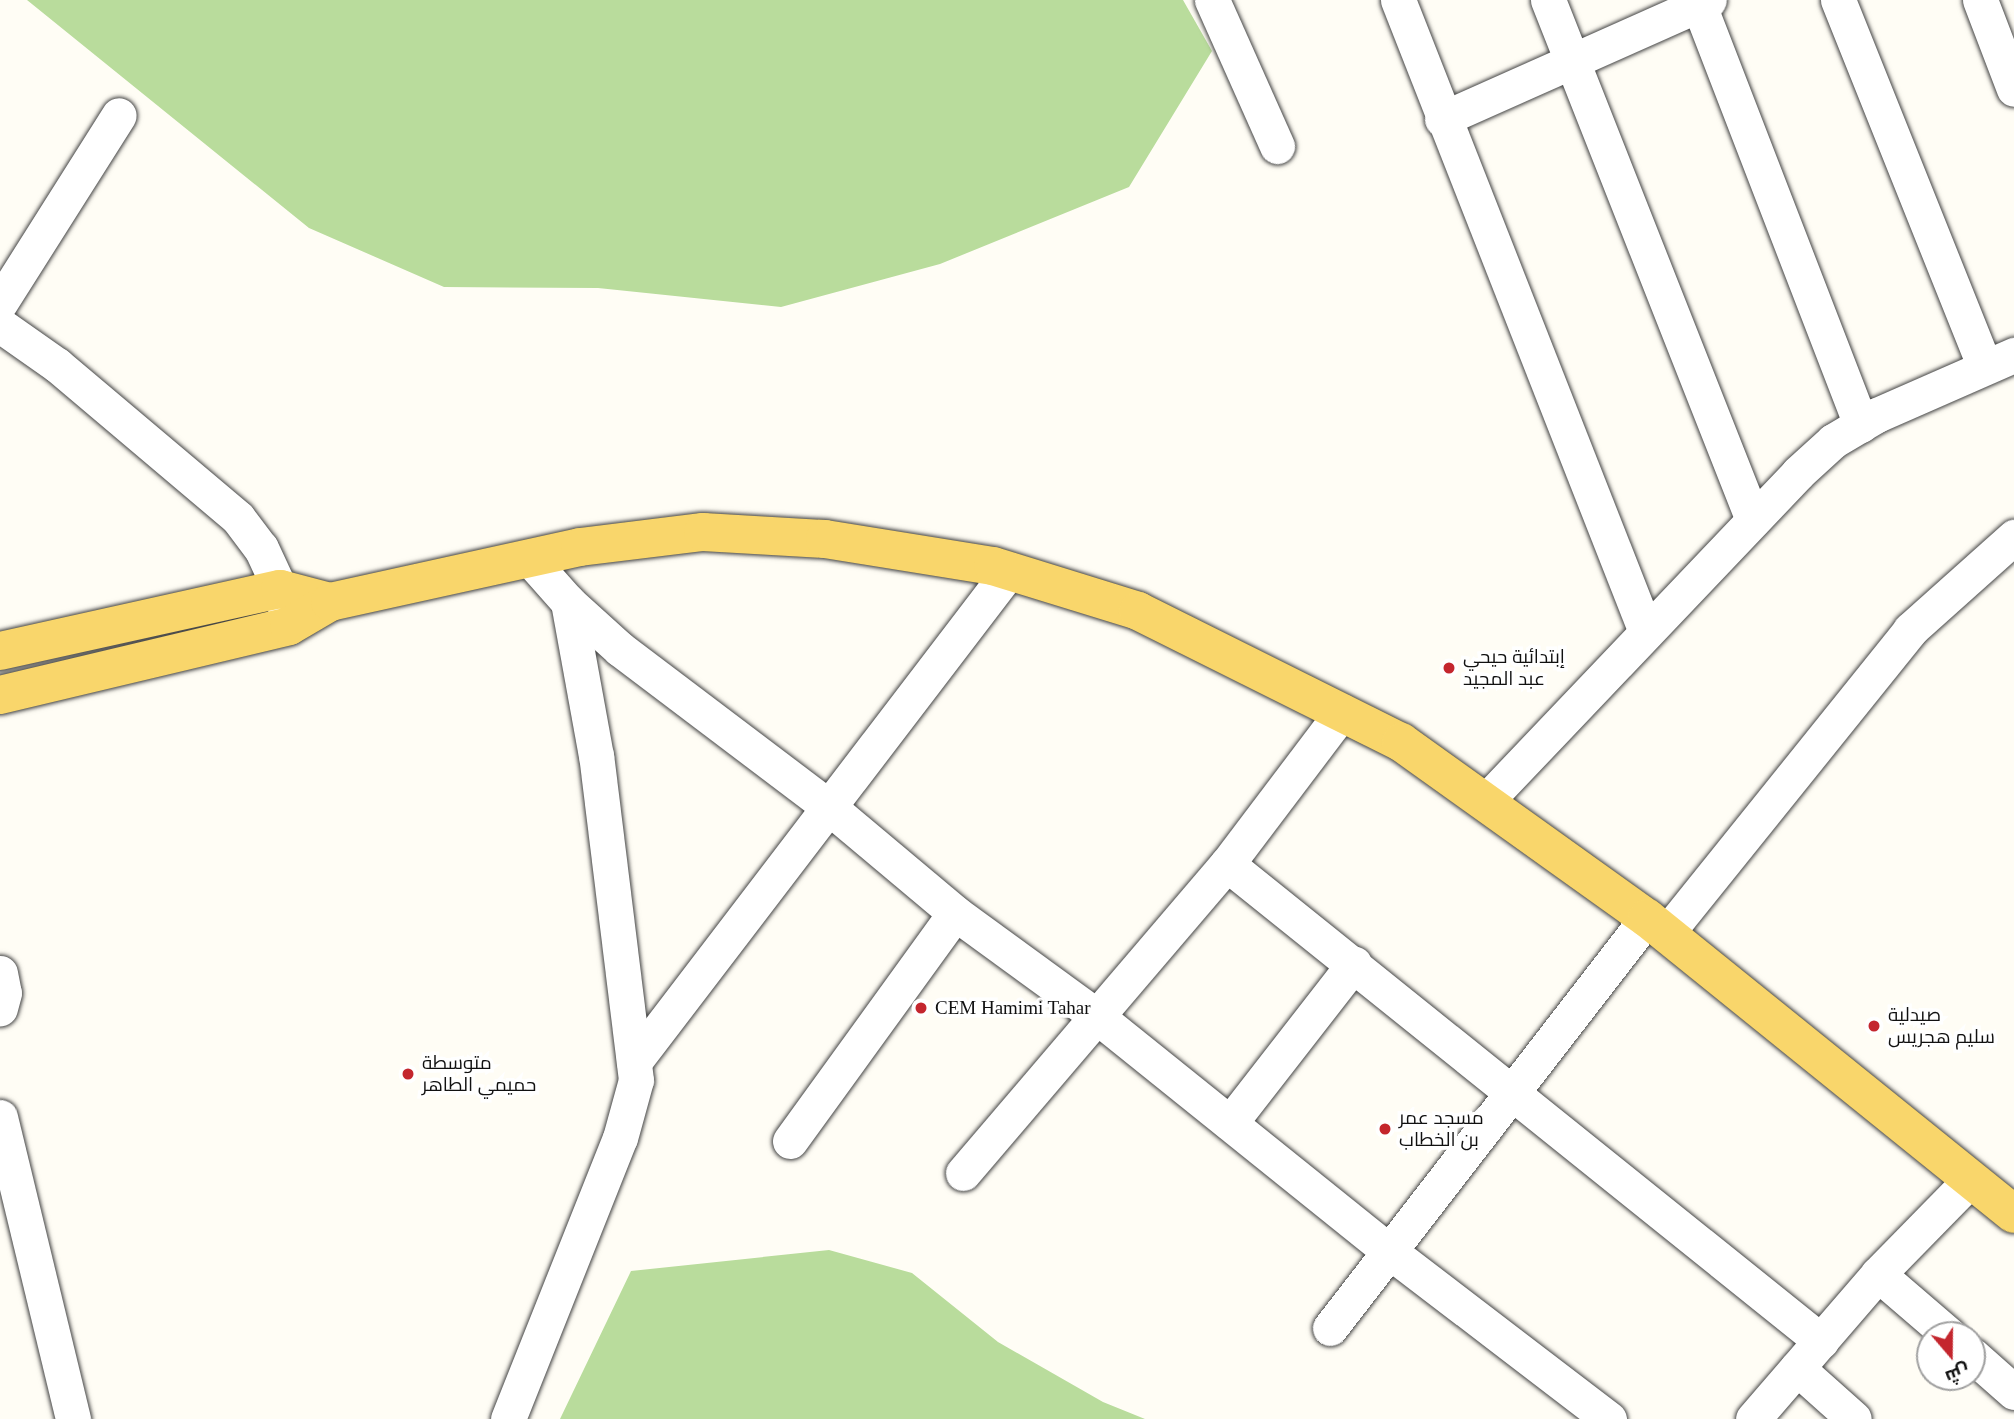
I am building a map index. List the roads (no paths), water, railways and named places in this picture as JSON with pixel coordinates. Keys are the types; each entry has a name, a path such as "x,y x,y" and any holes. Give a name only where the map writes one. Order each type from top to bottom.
{"main road":[{"path":"0,695 289,626 331,603 529,558 703,532 825,539 1009,571 1138,611 1401,742 1656,926 2014,1213"},
{"path":"0,651 281,589 331,603"}],"street":[{"path":"1212,0 1278,146"},
{"path":"1398,0 1442,119 1646,632"},
{"path":"1548,0 1753,520"},
{"path":"1485,802 1753,520 1833,441 1861,425 1999,361 1838,0"},
{"path":"1442,119 1574,63 1704,2 1861,425"},
{"path":"1995,14 2014,89"},
{"path":"0,303 119,115"},
{"path":"0,325 57,365 239,519 261,548 281,589 289,626"},
{"path":"1330,1328 1513,1091 1910,630 2014,537"},
{"path":"529,558 568,602 620,649 830,808 956,914 1098,1018 1389,1251 1609,1419"},
{"path":"634,1062 1009,571"},
{"path":"508,1419 620,1138 636,1080 596,756 568,602"},
{"path":"963,1172 1098,1018 1227,863 1342,712"},
{"path":"1227,863 1821,1340"},
{"path":"790,1141 956,914"},
{"path":"1230,1123 1354,964"},
{"path":"0,973 4,993 0,1008"},
{"path":"0,1117 73,1419"},
{"path":"1753,1419 1878,1274 1970,1179"},
{"path":"1878,1274 1933,1321"},
{"path":"1986,1367 2014,1391"},
{"path":"1797,1368 1854,1419"}],"place":[{"name":"إبتدائية حيحي عبد المجيد","path":"1449,668"},
{"name":"CEM Hamimi Tahar","path":"921,1008"},
{"name":"صيدلية سليم هجريس","path":"1874,1026"},
{"name":"متوسطة حميمي الطاهر","path":"408,1074"},
{"name":"مسجد عمر بن الخطاب","path":"1385,1129"}]}
